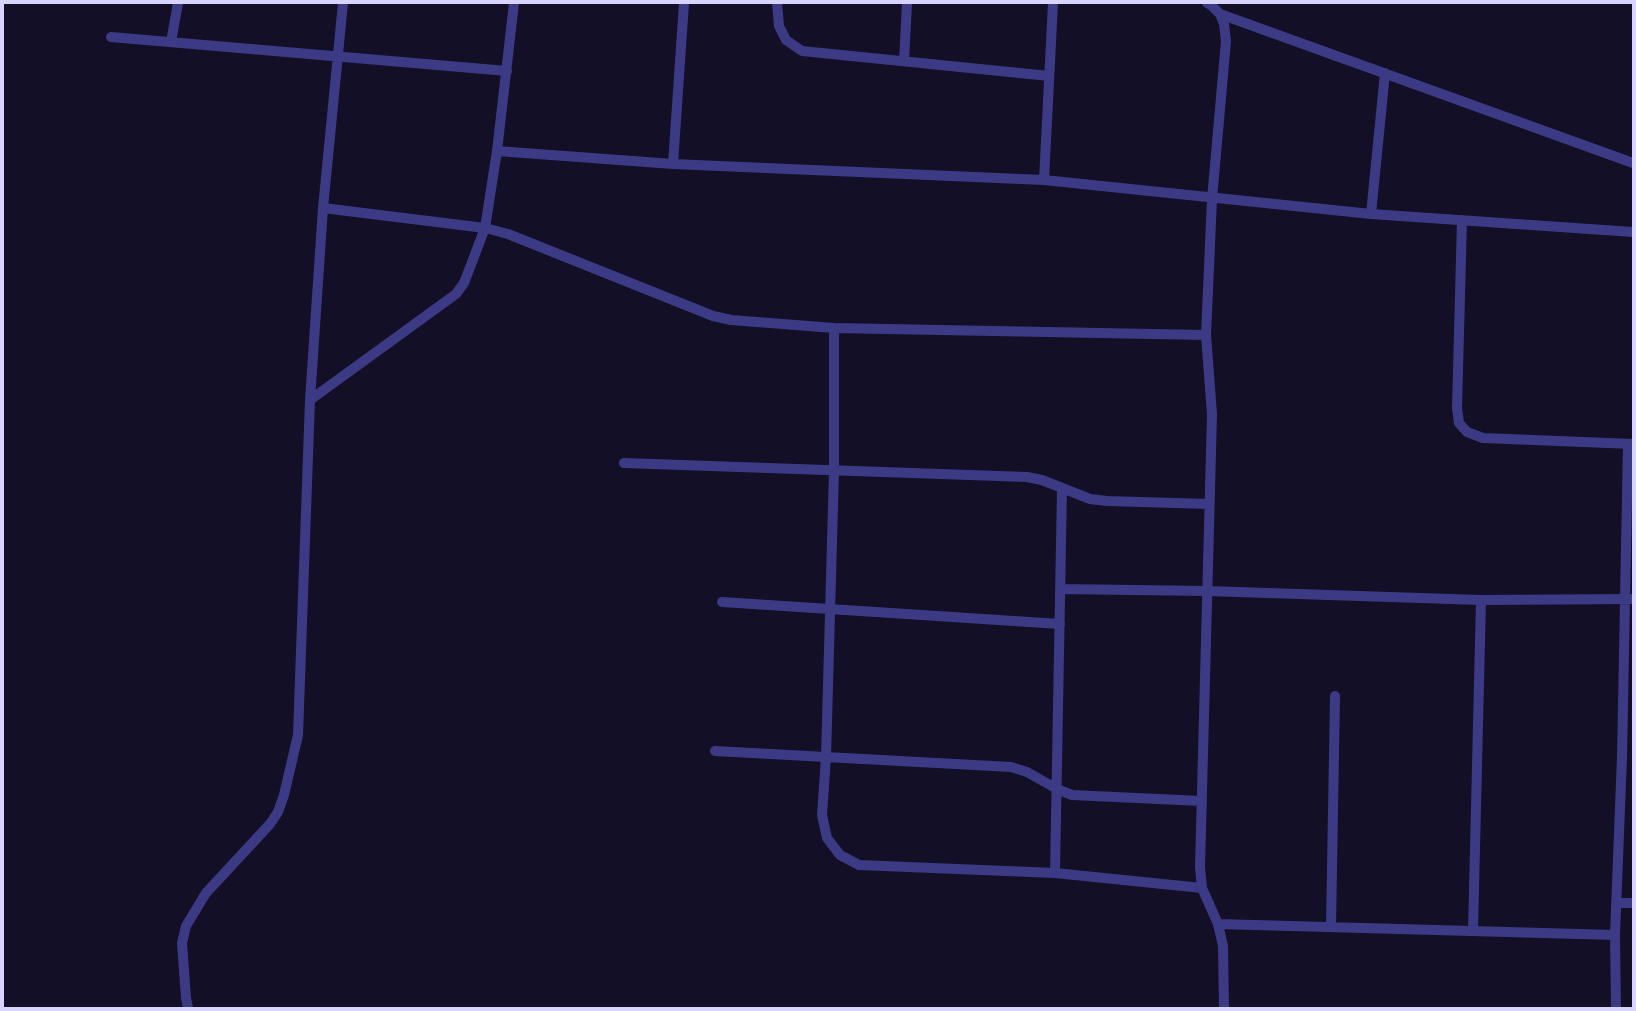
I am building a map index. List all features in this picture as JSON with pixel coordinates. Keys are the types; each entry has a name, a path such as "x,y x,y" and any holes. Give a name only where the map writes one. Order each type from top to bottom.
{"street":[{"path":"172,42 178,3"},
{"path":"188,1008 182,943 186,926 206,893 270,824 278,812 284,795 298,735 310,400 323,208 343,3"},
{"path":"310,400 456,294 464,283 485,228 497,151 514,3"},
{"path":"673,164 684,3"},
{"path":"777,3 779,26 786,40 802,50 1049,76"},
{"path":"904,61 907,3"},
{"path":"1044,180 1053,3"},
{"path":"1207,3 1220,14 1224,24 1226,42 1212,199 1206,335 1212,414 1201,801 1202,888 1218,924 1223,946 1224,1008"},
{"path":"1220,14 1633,163"},
{"path":"111,37 507,71"},
{"path":"1371,214 1385,74"},
{"path":"497,151 673,164 1044,180 1212,199 1371,214 1633,232"},
{"path":"323,208 485,228 508,234 713,316 730,320 834,328 1206,335"},
{"path":"1462,220 1457,408 1459,423 1467,432 1483,438 1630,444 1629,599 1615,934 1616,1008"},
{"path":"834,328 834,470 826,757 822,815 827,838 840,855 859,865 1055,873 1202,888"},
{"path":"624,463 1027,477 1042,480 1090,499 1107,501 1209,504"},
{"path":"1055,873 1062,488"},
{"path":"1061,589 1207,591 1481,600 1629,599"},
{"path":"1473,931 1481,600"},
{"path":"722,602 1060,624"},
{"path":"1331,927 1335,696"},
{"path":"715,751 1011,767 1027,772 1057,789 1072,795 1201,801"},
{"path":"1622,757 1633,756"},
{"path":"1616,903 1633,902"},
{"path":"1218,924 1615,934"}]}
